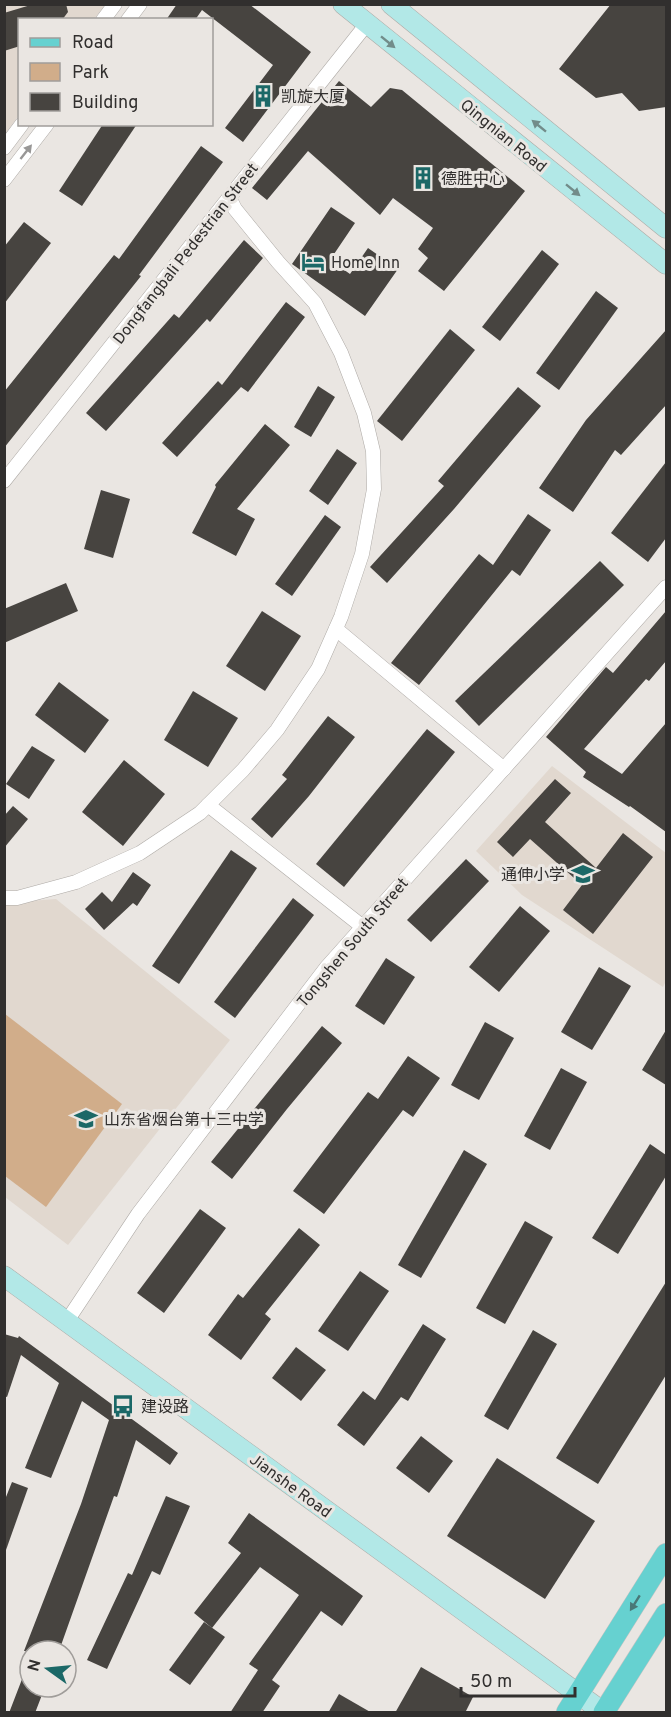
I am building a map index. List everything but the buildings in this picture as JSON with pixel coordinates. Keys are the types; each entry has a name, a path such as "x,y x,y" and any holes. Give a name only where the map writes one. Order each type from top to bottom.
{"main road":[{"name":"Qingnian Road","path":"343,4 366,25 666,264"},
{"name":"Qingnian Road","path":"391,4 666,228"},
{"name":"Jianshe Road","path":"4,1276 603,1713"},
{"path":"567,1713 666,1554"},
{"path":"603,1713 666,1614"}],"street":[{"path":"104,18 115,4"},
{"path":"130,18 140,4"},
{"name":"Dongfangbali Pedestrian Street","path":"4,481 366,25"},
{"path":"4,148 20,126"},
{"path":"4,180 46,126"},
{"path":"4,898 16,898 76,882 140,853 200,813 243,770 276,730 318,669 336,629 362,554 374,489 373,450 364,413 341,353 315,303 270,253 235,209 229,196"},
{"name":"Tongshen South Street","path":"67,1321 138,1214 326,968 666,587"},
{"path":"336,629 504,769"},
{"path":"208,805 363,927"}],"shaded area":[{"path":"5,5 105,5 95,18 18,18 18,116 5,134"},
{"name":"通伸小学","path":"552,766 666,853 666,981 663,987 522,895 476,851"},
{"name":"山东省烟台第十三中学","path":"56,899 230,1040 68,1245 5,1197 4,903"}],"green space":[{"path":"5,1014 122,1104 46,1207 5,1176"}],"place":[{"name":"凯旋大厦","path":"263,96"},
{"name":"德胜中心","path":"423,178"},
{"name":"Home Inn","path":"313,262"},
{"name":"通伸小学","path":"583,874"},
{"name":"山东省烟台第十三中学","path":"86,1119"},
{"name":"建设路","path":"123,1406"}]}
